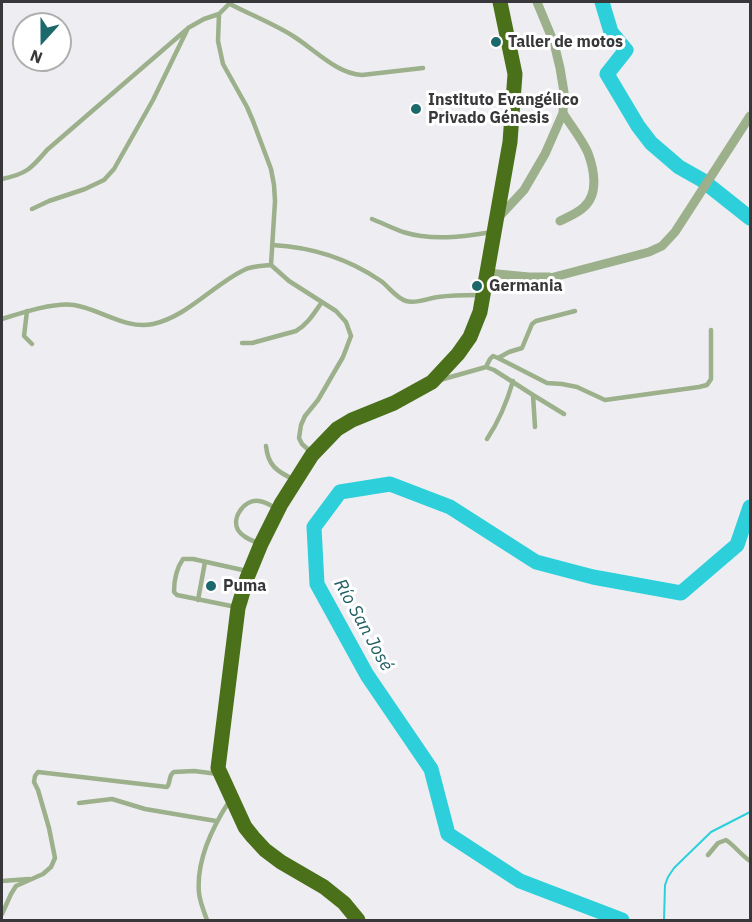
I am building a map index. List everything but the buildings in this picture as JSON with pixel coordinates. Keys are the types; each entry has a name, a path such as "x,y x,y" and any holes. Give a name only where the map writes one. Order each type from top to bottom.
{"highway":[{"path":"358,921 344,903 324,887 265,850 245,827 218,768 238,608 249,572 278,509 313,454 337,429 352,420 394,403 432,382 470,338 480,312 510,142 515,74 501,2"}],"street":[{"path":"495,226 524,190 545,154 563,113 564,92 560,68 554,43 537,2"},
{"path":"560,221 584,207 592,196 594,186 587,152 563,113"},
{"path":"485,284 530,288 554,277 649,252 662,246 675,232 750,116"}],"lane":[{"path":"2,179 19,175 32,167 47,150 188,28 219,14 231,3 293,36 320,56 354,75 423,68"},
{"path":"219,14 218,41 223,64 247,107 271,169 275,201 271,265"},
{"path":"32,209 104,180 114,169 153,100 188,28"},
{"path":"372,219 404,232 436,237 465,237 495,226"},
{"path":"272,245 316,251 339,259 382,282 406,301 413,302 485,284"},
{"path":"2,319 27,311 72,305 124,321 152,324 183,310 247,268 271,265 290,281 336,311 346,322 351,336 343,357 301,425 299,438 313,454"},
{"path":"242,343 252,343 296,331 303,327 322,302"},
{"path":"27,311 24,336 32,344"},
{"path":"498,358 522,348 532,324 536,321 575,311"},
{"path":"486,367 493,356 547,383 577,387 605,400 699,387 706,385 711,379 711,330"},
{"path":"432,382 486,367 513,381 564,414"},
{"path":"487,439 501,415 513,381"},
{"path":"533,395 535,427"},
{"path":"266,446 267,456 276,470 295,480"},
{"path":"261,544 248,539 239,532 236,516 250,502 258,501 278,509"},
{"path":"238,608 177,595 174,592 174,583 178,566 183,559 193,559 249,572"},
{"path":"198,600 206,562"},
{"path":"2,914 16,886 43,874 51,867 55,858 49,828 34,782 38,772 167,787 170,776 174,772 194,771 221,774"},
{"path":"207,921 199,893 205,850 216,821 231,797"},
{"path":"79,803 112,800 145,809 216,821"},
{"path":"708,855 718,843 726,840 750,861"},
{"path":"2,881 32,879"}],"waterway":[{"name":"Río San José","path":"602,2 611,32 626,50 607,74 638,126 651,143 679,167 702,180 750,218"},
{"name":"Río San José","path":"622,920 520,881 448,834 431,769 367,675 317,584 314,527 340,492 390,484 450,507 536,562 593,577 681,593 737,545 750,507"},
{"path":"664,920 665,885 674,868 711,832 750,812"}],"place":[{"name":"Taller de motos","path":"496,42"},
{"name":"Instituto Evangélico Privado Génesis","path":"416,109"},
{"name":"Germania","path":"477,286"},
{"name":"Puma","path":"211,586"}]}
